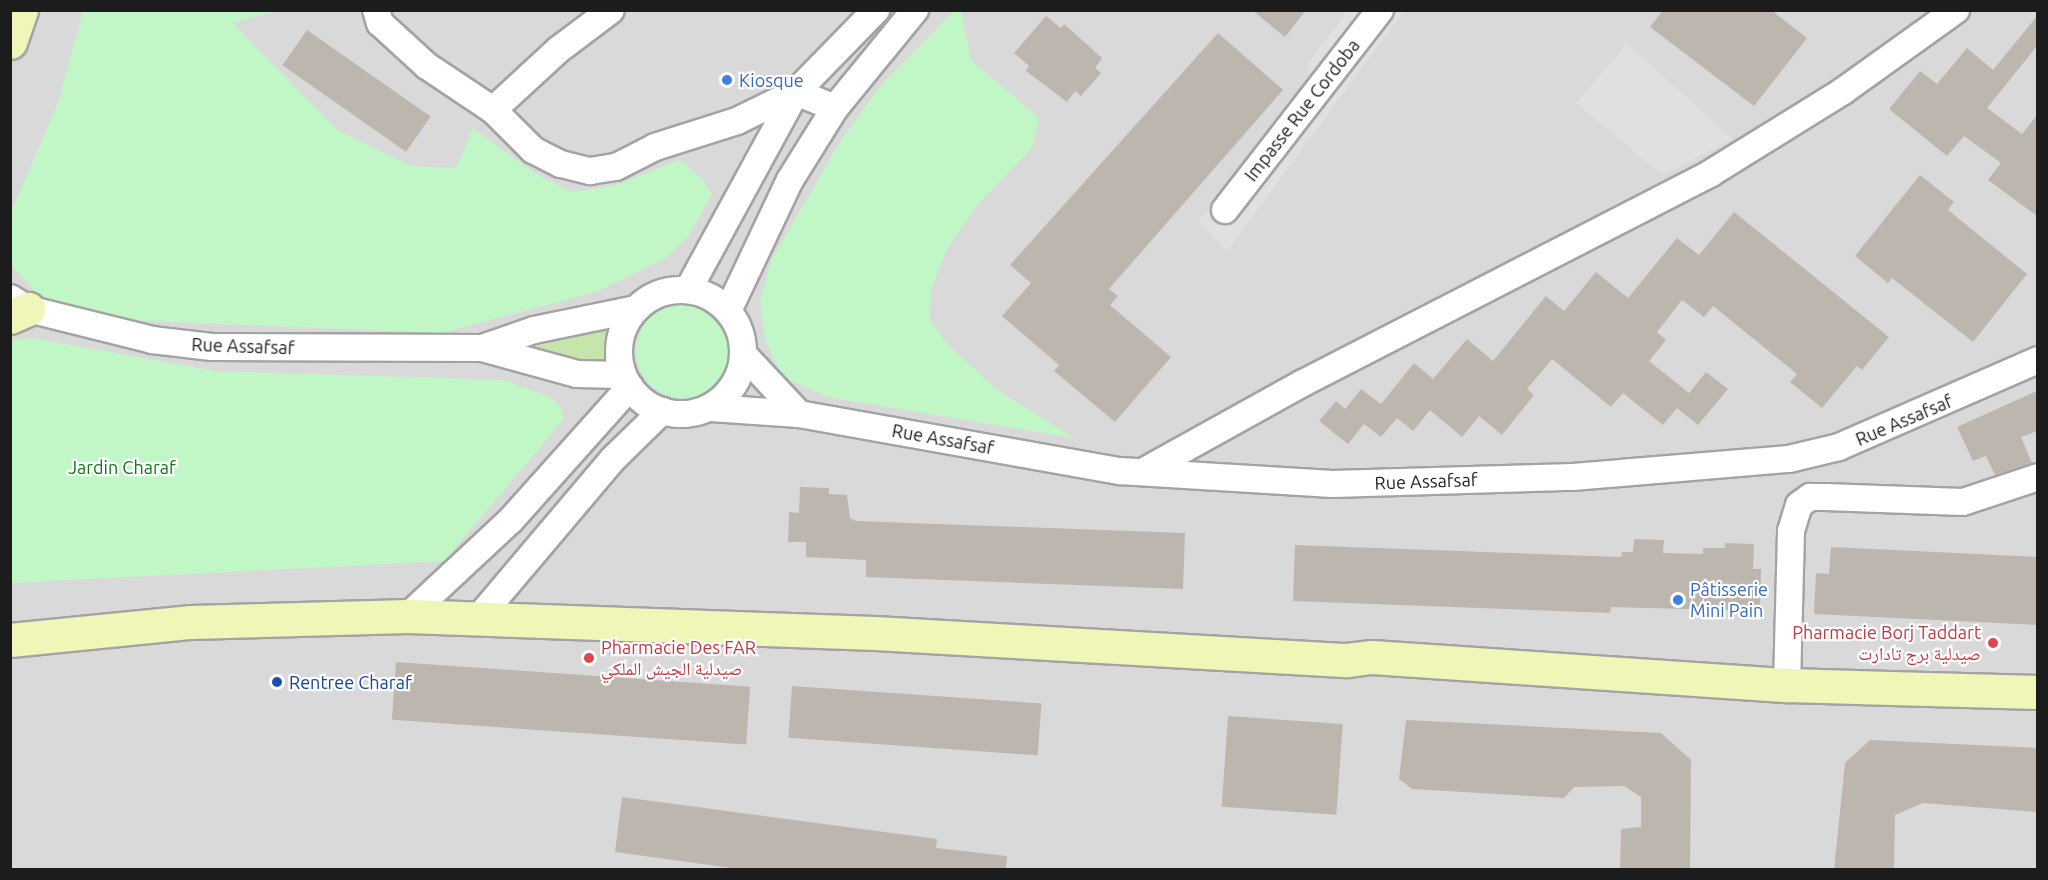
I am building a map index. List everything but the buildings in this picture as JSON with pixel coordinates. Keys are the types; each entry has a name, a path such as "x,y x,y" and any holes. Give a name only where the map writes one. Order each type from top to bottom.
{"main road":[{"path":"10,42 21,10"},
{"path":"18,642 191,622 408,616 476,621 875,633 1347,660 1372,657 1787,686 2037,692"}],"street":[{"path":"376,10 380,23 428,66 493,110 533,150 561,164 590,171 616,167 655,147 738,121 796,92 835,108"},
{"path":"493,110 558,50 611,10"},
{"path":"688,290 796,92 876,10"},
{"path":"728,311 790,180 835,108 915,10"},
{"name":"Impasse Rue Cordoba","path":"1225,210 1380,10"},
{"path":"1145,470 1303,383 1711,173 1843,91 1956,10"},
{"path":"688,290 710,297 728,311 737,324 744,356 739,376 727,394 711,408 687,414 662,411 644,402 626,381 621,340 636,309 660,293 688,290"},
{"name":"Rue Assafsaf","path":"16,308 152,340 212,347 482,348 577,374 626,381"},
{"name":"Rue Assafsaf","path":"482,348 534,330 636,309"},
{"path":"744,356 799,414"},
{"name":"Rue Assafsaf","path":"711,408 799,414 1120,471 1145,470 1333,484 1573,477 1789,459 1839,447 2037,360"},
{"path":"408,616 510,521 626,381"},
{"path":"476,621 613,459 662,411"},
{"path":"1787,686 1791,531 1799,505 1810,497 1963,502 2037,477"}],"shaded area":[{"path":"10,11 2037,11 2037,869 10,869"},
{"path":"1348,11 1404,11 1227,251 1198,221 1313,82 1307,64"},
{"path":"1627,44 1733,139 1662,175 1576,103"}],"green space":[{"path":"83,11 277,11 232,23 339,131 411,166 456,168 473,128 536,174 572,192 614,186 680,160 701,178 712,194 687,238 664,259 596,292 441,333 123,320 44,301 11,265 10,215 59,100"},
{"path":"954,11 961,11 971,60 1039,118 1032,148 980,202 947,249 931,290 930,320 947,344 999,391 1074,438 828,397 782,377 765,340 760,302 771,261 838,145 878,89"},
{"path":"683,304 701,308 716,318 726,333 730,351 726,369 716,384 701,394 683,398 665,394 650,384 640,369 636,351 640,333 650,318 665,308"},
{"path":"607,328 605,366 532,347"},
{"name":"Jardin Charaf","path":"32,338 215,371 504,380 550,397 562,409 563,420 444,561 11,583 11,340"}],"place":[{"name":"Kiosque","path":"727,80"},
{"name":"Pâtisserie Mini Pain","path":"1678,600"},
{"name":"Pharmacie Borj Taddart صيدلية برج تادارت","path":"1993,643"},
{"name":"Pharmacie Des FAR صيدلية الجيش الملكي","path":"589,658"},
{"name":"Rentree Charaf","path":"277,682"}]}
